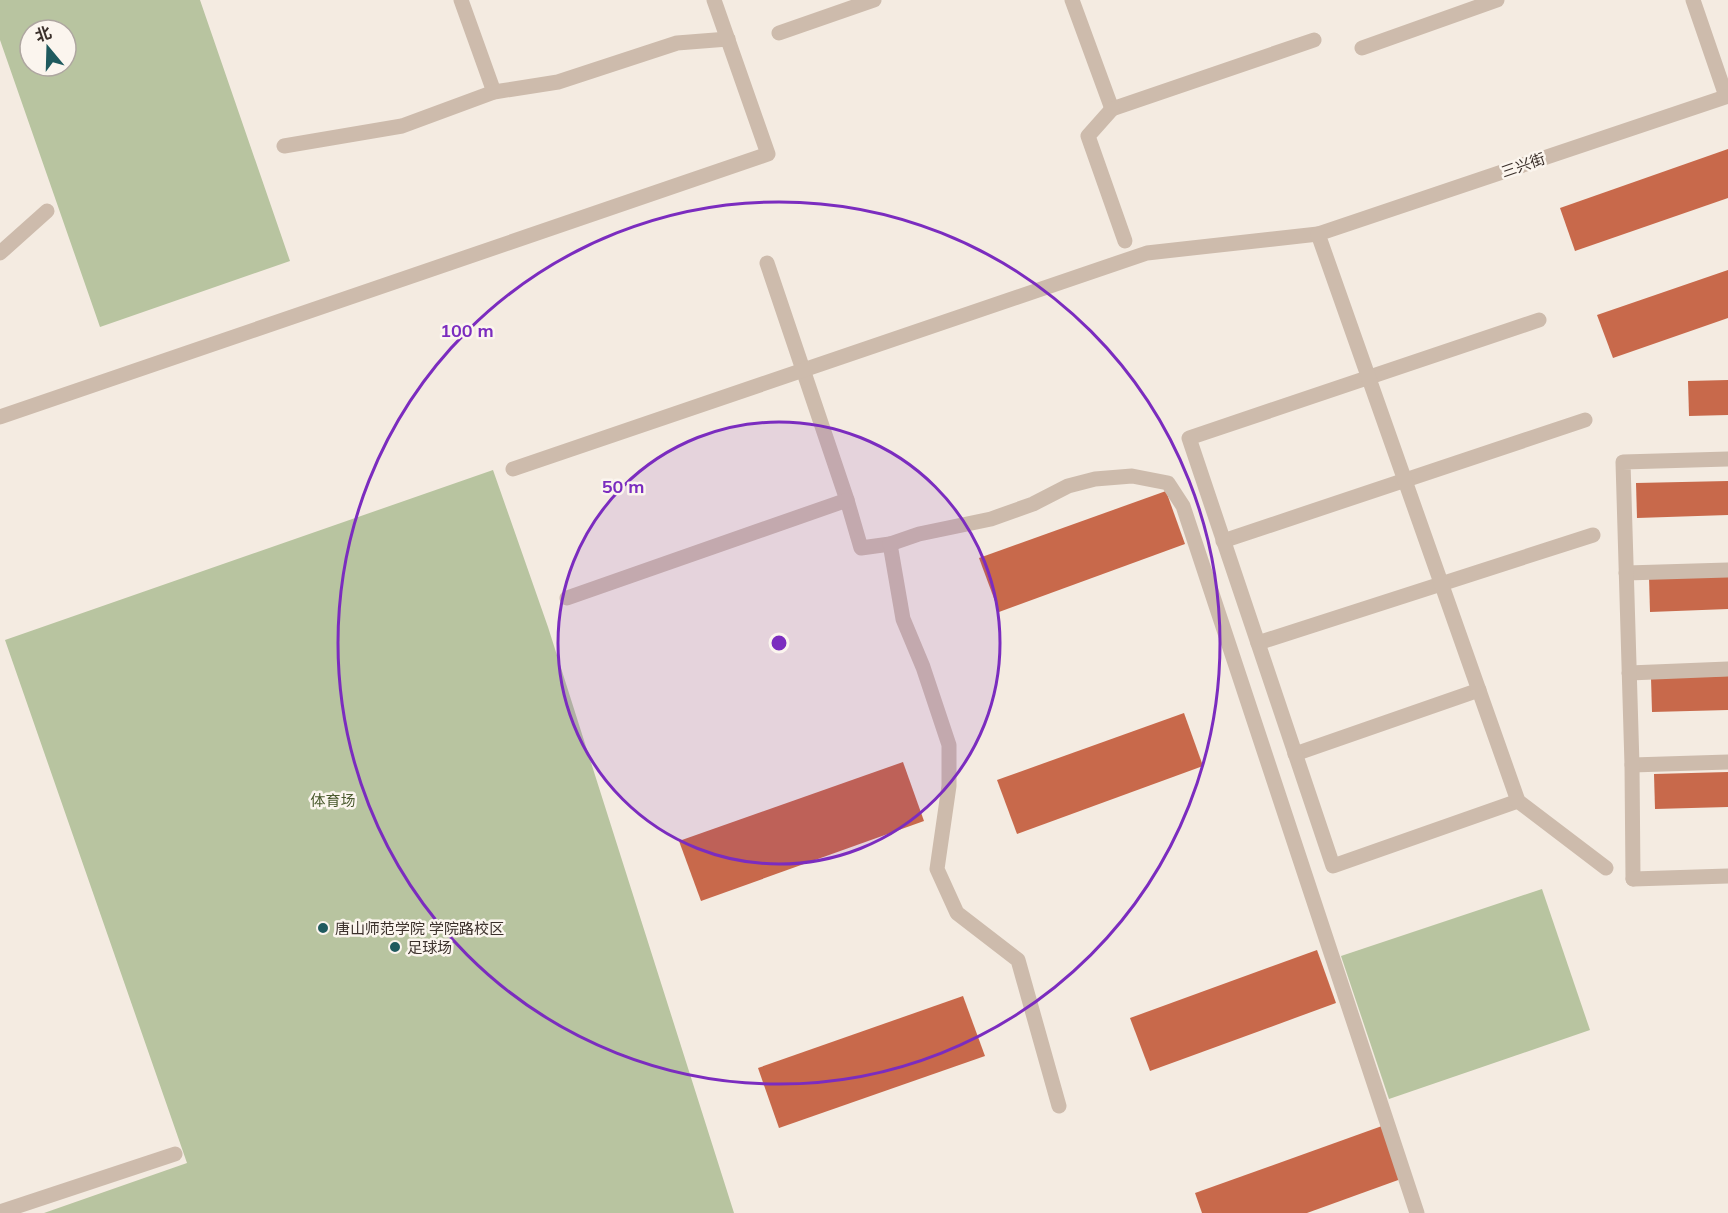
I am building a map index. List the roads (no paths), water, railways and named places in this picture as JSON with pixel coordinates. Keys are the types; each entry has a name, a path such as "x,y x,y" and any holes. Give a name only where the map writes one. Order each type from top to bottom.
{"street":[{"path":"461,0 494,92"},
{"path":"0,417 768,154 714,0"},
{"path":"779,33 874,0"},
{"path":"1072,0 1112,109"},
{"path":"1362,48 1497,0"},
{"path":"1693,0 1727,96"},
{"path":"284,146 402,126 494,92 558,82 677,43 728,39"},
{"path":"1125,241 1088,136 1112,109 1314,40"},
{"name":"三兴街","path":"513,469 1147,253 1318,234 1727,96"},
{"path":"0,253 47,211"},
{"path":"1318,234 1518,801 1606,867"},
{"path":"767,263 861,548 890,544 919,534 991,519 1033,504 1068,486 1095,479 1132,476 1168,483 1184,507 1417,1213"},
{"path":"1518,801 1333,866 1189,438 1539,320"},
{"path":"1224,541 1585,420"},
{"path":"1728,459 1623,462 1633,879 1728,876"},
{"path":"567,598 847,500"},
{"path":"1258,643 1593,535"},
{"path":"890,544 903,618 923,667 949,745 949,786 937,869 957,914 1018,960 1059,1106"},
{"path":"1626,573 1728,570"},
{"path":"1629,673 1728,669"},
{"path":"1295,754 1479,690"},
{"path":"1632,765 1728,762"},
{"path":"0,1212 175,1154"}],"place":[{"name":"唐山师范学院 学院路校区","path":"323,928"},
{"name":"足球场","path":"395,947"}],"park label":[{"name":"体育场","path":"333,800"}]}
